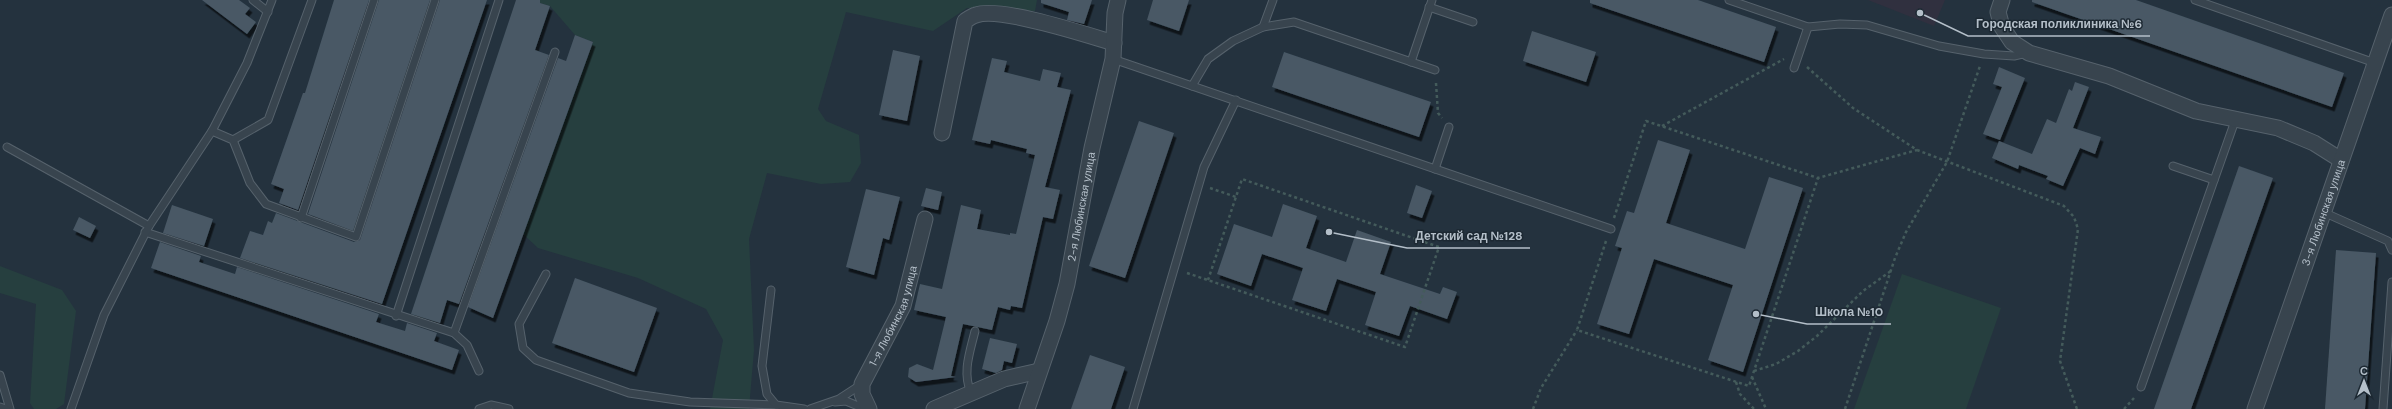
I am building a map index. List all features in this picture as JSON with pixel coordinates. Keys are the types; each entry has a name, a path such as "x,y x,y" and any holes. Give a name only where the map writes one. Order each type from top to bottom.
{"street":[{"name":"2-я Любинская улица","path":"1027,409 1057,322 1067,284 1092,148 1113,58 1114,13 1118,0"},
{"path":"2002,0 1998,12 2002,27 2012,42 2029,53 2110,76 2196,111 2236,118 2285,131 2314,142 2341,160"},
{"path":"942,133 965,21 976,14 994,14 1042,22 1114,43"},
{"name":"3-я Любинская улица","path":"2255,409 2392,15"},
{"name":"1-я Любинская улица","path":"862,384 903,306 925,219"},
{"path":"934,409 1004,379 1039,371"},
{"path":"862,384 862,394 869,409"}],"lane":[{"path":"253,0 268,12"},
{"path":"71,409 104,315 147,229 212,131 247,63 272,0"},
{"path":"233,140 268,120 312,0"},
{"path":"301,218 374,0"},
{"path":"212,131 233,140 250,182 266,204 356,238 435,0"},
{"path":"396,316 499,0"},
{"path":"1263,27 1273,0"},
{"path":"1729,0 1808,27 1840,24 1867,25 1939,46 1984,54 2014,56 2029,53"},
{"path":"2196,0 2375,63"},
{"path":"1411,62 1431,3 1473,22"},
{"path":"1192,86 1208,58 1233,41 1263,27 1294,22 1435,70"},
{"path":"1794,68 1808,27"},
{"path":"454,333 555,52"},
{"path":"1113,58 1611,229"},
{"path":"1133,409 1173,268 1204,167 1236,100"},
{"path":"2141,387 2236,118"},
{"path":"1435,169 1449,127"},
{"path":"7,147 147,229 396,316 454,333 467,345 479,371"},
{"path":"2173,166 2214,180"},
{"path":"2324,212 2388,241 2392,250"},
{"path":"546,274 519,324 523,348 536,360 629,393 690,402 776,406 804,409"},
{"path":"2383,409 2392,282"},
{"path":"771,290 762,366 767,394 776,406"},
{"path":"971,393 966,382 966,371 975,331"},
{"path":"0,376 10,409"},
{"path":"810,409 859,388 862,384"},
{"path":"829,402 846,401 865,409"},
{"path":"479,409 491,406 509,409"},
{"path":"0,407 6,409"}],"path":[{"path":"1661,126 1800,50"},
{"path":"1845,409 1891,271 1906,232 1947,162 1984,54"},
{"path":"1797,59 1853,108 1917,150 2064,206 2074,216 2078,229 2076,251 2060,361 2077,409"},
{"path":"1435,70 1438,113 1449,127"},
{"path":"1533,409 1541,388 1577,330 1646,121 1818,178 1917,150"},
{"path":"1577,330 1749,386 1818,178"},
{"path":"1173,268 1208,280 1405,347 1439,246 1242,179 1208,280"},
{"path":"1199,185 1236,197"},
{"path":"1754,371 1776,364 1798,351 1817,336 1863,291 1891,271"},
{"path":"1752,377 1766,409"},
{"path":"1735,381 1740,394 1754,409"}],"shaded area":[{"path":"1868,0 1945,0 1934,26"}],"green space":[{"path":"540,0 1037,0 1035,11 1015,13 967,8 933,31 846,12 818,109 826,121 859,135 861,163 850,182 821,184 767,173 749,239 754,350 749,409 710,409 723,340 706,309 638,278 538,248 523,234 593,42 575,35 550,6 540,3"},
{"path":"0,266 62,290 76,311 64,404 56,409 34,409 30,403 36,304 0,293"},
{"path":"1902,274 2001,308 1966,409 1854,409"}],"building":[{"path":"202,0 239,0 250,8 245,14 256,22 247,34"},
{"path":"334,0 369,0 298,210 279,203 284,189 271,184 303,93 305,93"},
{"path":"379,0 430,0 353,231 308,214"},
{"path":"440,0 487,0 382,304 240,258 250,231 263,235 268,221 272,223 276,213 354,242 360,240"},
{"path":"516,0 540,0 540,3 550,6 535,50 549,55 459,304 447,300 440,323 411,314"},
{"path":"1041,0 1092,0 1084,24 1067,20 1069,12 1041,3"},
{"path":"1153,0 1189,0 1179,31 1147,20"},
{"path":"1590,0 1698,0 1776,27 1764,62 1590,3"},
{"path":"2032,0 2136,0 2344,73 2332,107 2032,2"},
{"path":"1532,31 1596,52 1586,82 1523,61"},
{"path":"575,35 593,42 493,318 468,307 558,58 566,61"},
{"path":"893,50 920,56 907,121 879,115"},
{"path":"1284,52 1431,102 1419,137 1272,87"},
{"path":"992,58 1007,61 1004,72 1040,81 1043,69 1061,73 1057,87 1071,90 1045,187 1060,190 1053,219 1043,217 1022,308 1011,306 1010,310 998,307 992,330 963,324 951,376 956,377 916,382 908,377 909,368 917,364 933,370 946,317 914,310 920,284 942,289 961,205 981,210 977,229 1010,235 1010,233 1016,234 1035,155 1026,153 1027,149 991,140 990,144 972,140"},
{"path":"1999,67 2025,78 2000,140 1983,134 2002,87 1993,84"},
{"path":"2075,82 2089,87 2073,128 2101,137 2095,154 2080,148 2063,186 2046,179 2048,176 2019,165 2018,169 1992,158 1999,141 2032,154 2047,119 2056,123 2069,89 2072,91"},
{"path":"1139,121 1174,133 1125,278 1089,266"},
{"path":"1658,140 1690,150 1666,223 1745,249 1769,177 1803,188 1743,372 1708,360 1733,285 1654,259 1629,334 1597,324 1622,248 1615,246 1627,211 1634,213"},
{"path":"2239,166 2273,178 2191,409 2154,409"},
{"path":"1416,185 1432,191 1422,218 1407,213"},
{"path":"926,188 942,192 938,210 921,206"},
{"path":"866,189 900,197 889,240 883,238 874,275 846,267"},
{"path":"1283,204 1317,216 1306,248 1346,262 1357,230 1391,242 1380,274 1440,294 1443,287 1457,292 1447,319 1410,306 1399,336 1365,325 1376,292 1337,279 1326,311 1292,300 1303,268 1262,254 1251,286 1217,274 1234,224 1272,237"},
{"path":"172,205 213,219 204,246 163,233"},
{"path":"79,217 96,226 90,238 73,230"},
{"path":"160,242 201,256 199,262 235,274 237,267 379,314 376,322 405,331 407,323 437,333 434,341 459,350 452,370 151,268"},
{"path":"2336,250 2376,253 2365,409 2325,409"},
{"path":"575,278 657,308 634,372 552,343"},
{"path":"990,338 1017,344 1012,363 1004,361 1002,370 996,373 982,369"},
{"path":"1090,355 1125,367 1111,409 1071,409"}],"place":[{"name":"Городская поликлиника №6","path":"1920,13"},
{"name":"Детский сад №128","path":"1329,232"},
{"name":"Школа №10","path":"1756,314"}]}
